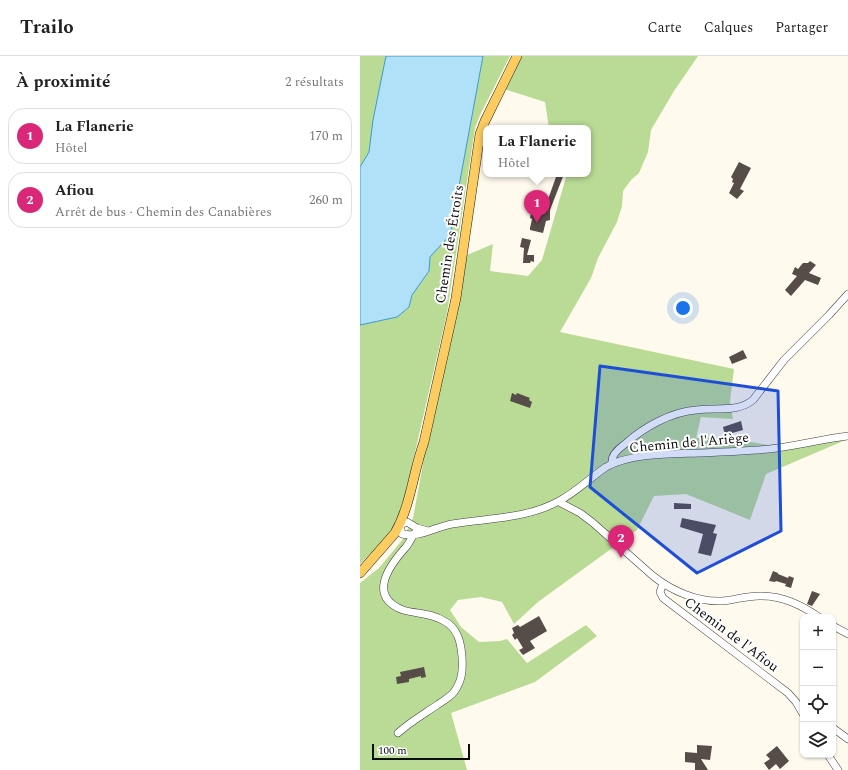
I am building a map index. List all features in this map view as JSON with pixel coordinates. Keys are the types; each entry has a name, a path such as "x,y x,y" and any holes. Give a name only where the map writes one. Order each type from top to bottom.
{"main road":[{"name":"Chemin des Étroits","path":"483,125 517,56"},
{"name":"Chemin des Étroits","path":"360,574 382,556 403,527 414,502 424,442 456,298 480,134 483,126"}],"street":[{"path":"612,463 613,455 619,448 662,420 696,410 734,408 747,404 753,400 784,360 848,294"},
{"name":"Chemin de l'Ariège","path":"403,527 413,535 453,524 518,515 546,507 559,501 612,463 642,457 771,448 848,436"},
{"path":"559,501 592,522 625,553 663,584 688,595 711,601 723,601 756,596 785,599 814,614"},
{"path":"403,527 417,528 428,531"},
{"path":"398,733 453,693 463,671 462,649 459,639 451,626 438,618 404,610 395,606 390,602 386,594 384,582 386,575 395,559 411,540 417,528"},
{"name":"Chemin de l'Afiou","path":"663,584 660,592 663,598 788,693 800,709"},
{"path":"836,628 848,634"},
{"name":"Chemin de l'Afiou","path":"796,702 800,705"},
{"path":"836,730 848,740"},
{"path":"830,758 838,770"}],"highlighted area":[{"path":"600,366 778,391 781,531 697,573 590,487"}],"green space":[{"path":"360,56 386,56 373,120 369,152 360,167"},
{"path":"483,56 510,56 475,128 447,313 404,500 397,521 387,537 360,564 360,325 397,317 409,307 412,295 429,271 430,257 449,235"},
{"path":"522,56 698,56 674,91 651,130 648,152 639,173 631,180 623,191 622,206 617,222 598,258 591,278 560,332 734,369 730,401 733,419 701,417 696,438 721,437 768,445 848,436 848,439 766,474 750,520 686,494 654,496 637,530 538,602 514,624 502,602 481,597 458,600 450,610 461,627 479,642 500,641 507,639 527,663 586,625 597,636 535,682 451,713 467,770 360,770 360,583 379,568 403,539 413,518 425,453 467,255 493,244 490,271 528,276 542,260 566,177 591,177 591,125 549,125 545,102 504,89"}],"water":[{"path":"386,56 483,56 450,235 430,257 429,271 412,295 409,307 397,317 360,325 360,167 369,152 373,120"}],"building":[{"path":"739,162 751,168 740,189 744,191 737,199 729,193 734,183 732,182 733,179 731,177"},
{"path":"556,177 563,177 550,210 550,220 546,221 543,233 530,230 532,208 545,208"},
{"path":"522,238 531,240 527,255 534,255 534,262 531,261 530,263 523,263 524,248 520,247"},
{"path":"810,261 816,265 809,273 821,278 818,285 805,280 791,296 785,290 797,276 792,274 795,267 798,269 803,263 808,263"},
{"path":"743,350 747,358 732,364 729,357"},
{"path":"512,393 516,395 517,393 530,398 529,400 532,402 530,408 510,401"},
{"path":"741,421 743,430 725,435 723,427"},
{"path":"674,503 691,504 691,509 674,509"},
{"path":"682,518 716,525 713,533 717,534 711,556 698,553 703,534 680,527"},
{"path":"773,571 788,578 789,576 794,578 791,588 785,586 786,584 776,581 769,581"},
{"path":"812,591 820,594 812,606 807,604"},
{"path":"539,616 547,631 530,641 535,648 523,655 519,650 523,648 517,638 515,640 512,635 514,633 512,628 518,625 520,627"},
{"path":"424,667 426,677 421,678 421,676 409,679 409,682 397,684 396,677 401,676 400,672"},
{"path":"697,745 712,746 710,760 701,759 708,770 695,770 695,763 685,762 685,752 697,753"},
{"path":"777,746 789,761 780,769 776,764 769,770 764,763 770,759 766,755"}],"place":[{"name":"La Flanerie","path":"537,223"},
{"name":"Afiou","path":"621,558"}]}
